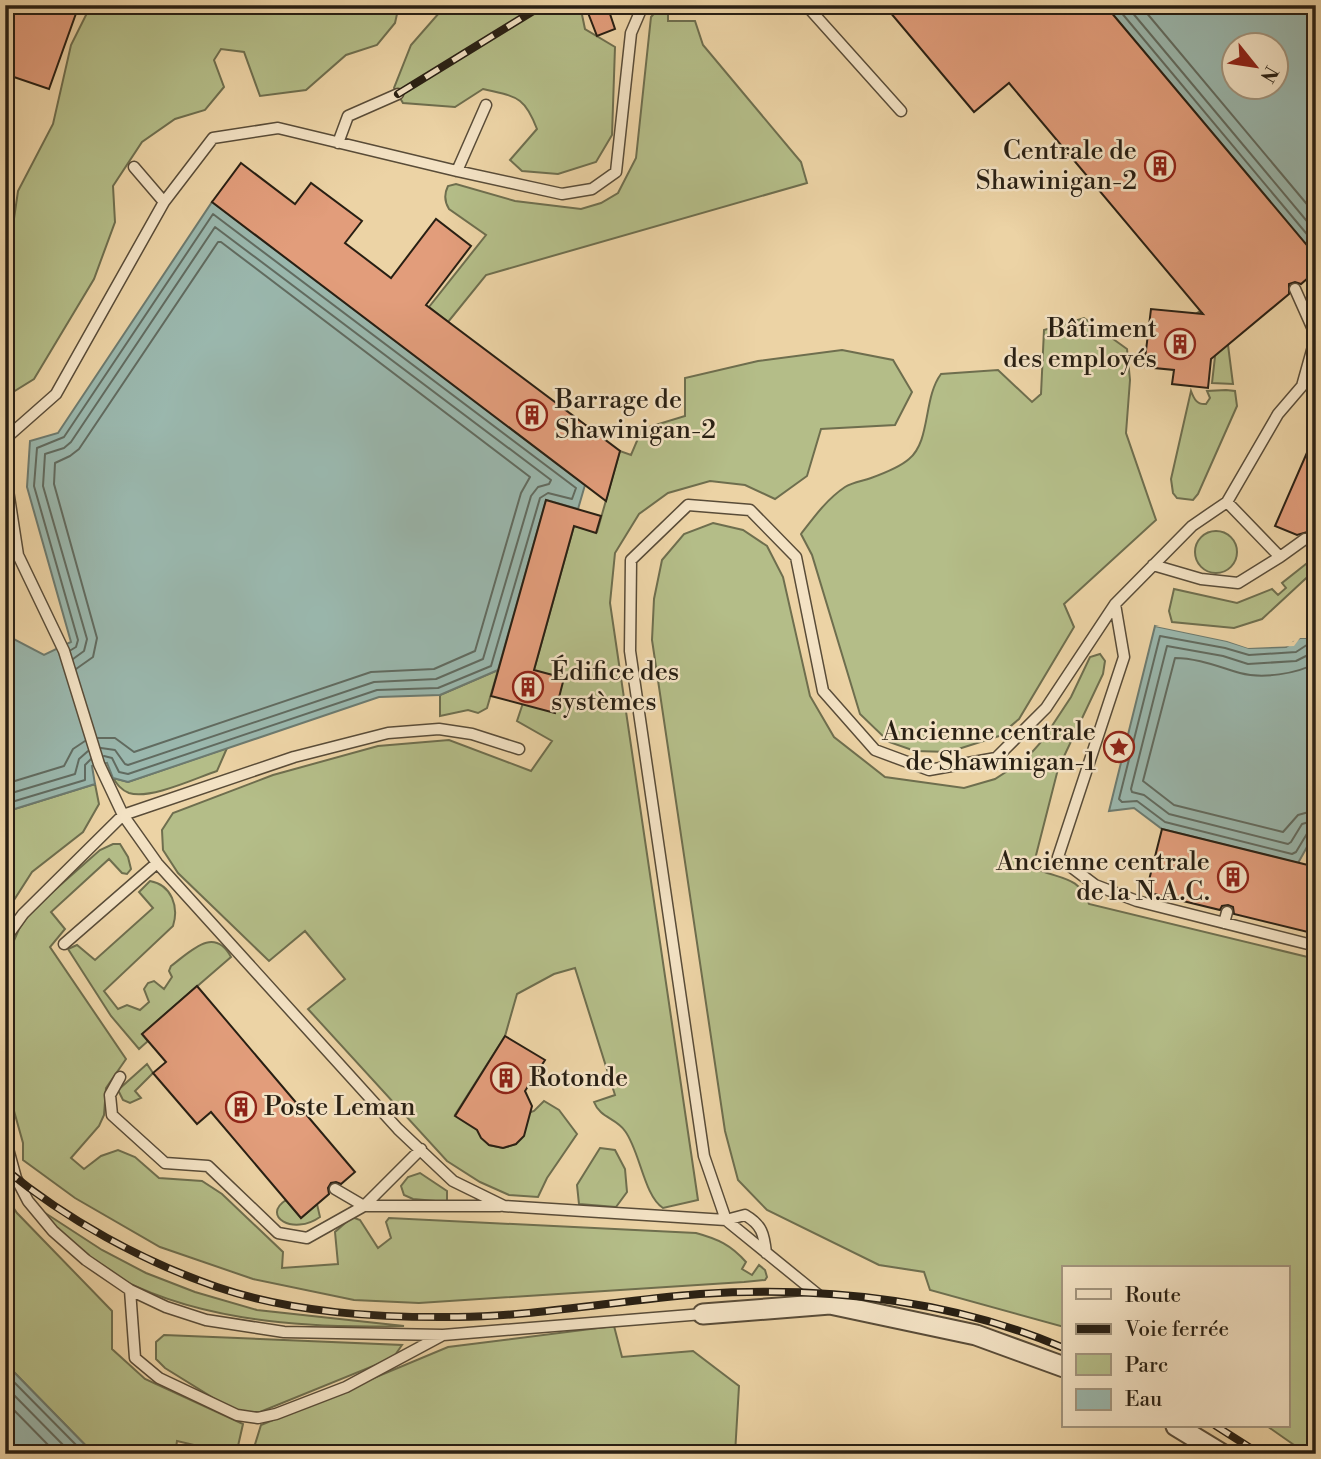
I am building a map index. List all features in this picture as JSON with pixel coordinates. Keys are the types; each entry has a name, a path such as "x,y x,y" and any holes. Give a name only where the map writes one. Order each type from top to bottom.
{"street":[{"path":"704,1314 830,1304 975,1335 1062,1366"},
{"path":"1179,1428 1222,1454"}],"lane":[{"path":"5,439 56,394 164,202 213,138 278,128 457,172 562,194 592,189 616,173 631,33 643,5"},
{"path":"806,5 901,111"},
{"path":"338,142 348,116 398,94"},
{"path":"457,172 486,105"},
{"path":"134,167 164,202"},
{"path":"830,1304 726,1220 704,1156 630,651 631,560 688,505 750,510 796,557 824,691 875,750 929,770 996,758 1046,708 1115,604 1192,526 1227,502 1278,414 1301,386 1316,336 1295,289"},
{"path":"5,471 19,555 64,651 99,764 123,815 157,863 398,1129 453,1181 504,1206"},
{"path":"1227,502 1280,557"},
{"path":"1153,565 1201,579 1238,583 1305,539"},
{"path":"1115,604 1124,657 1058,856 1095,885 1126,897 1316,946"},
{"path":"5,939 23,914 123,815 294,757 388,733 439,729 472,734 519,749"},
{"path":"64,944 157,863"},
{"path":"1224,923 1227,912"},
{"path":"120,1077 110,1095 111,1115 165,1163 208,1166 278,1233 307,1238 363,1206 421,1149"},
{"path":"5,1138 16,1178 28,1201 53,1231 86,1260 130,1290 166,1307 206,1320 284,1332 443,1335 704,1314"},
{"path":"335,1189 363,1206 504,1206 726,1220 745,1215 758,1222 764,1232 766,1253"},
{"path":"130,1290 135,1358 159,1378 237,1415 248,1417 276,1414 346,1387 443,1335"}],"green space":[{"path":"91,5 399,5 395,23 377,45 346,55 306,90 260,96 244,52 221,49 214,60 224,87 205,110 175,119 142,142 113,186 115,222 94,279 34,379 5,397 5,261 9,253 18,191 53,124 71,45"},
{"path":"446,5 580,5 585,29 615,47 612,135 596,162 558,174 522,171 510,160 537,129 528,110 511,96 483,89 455,107 403,103 394,88 411,45"},
{"path":"668,5 668,21 695,21 703,45 801,162 807,183 486,275 448,322 429,307 486,235 449,209 445,198 448,186 456,184 515,201 581,209 601,203 618,193 636,158 651,17"},
{"path":"1200,311 1228,345 1233,384 1212,383 1216,348 1194,315"},
{"path":"1084,318 1127,349 1130,380 1126,433 1156,520 1064,604 1074,627 1019,719 999,736 949,752 915,751 889,742 860,714 812,555 801,534 838,492 851,484 896,467 916,451 924,431 931,395 941,374 998,370 1032,402 1041,394 1044,330"},
{"path":"842,350 893,360 912,392 895,425 821,429 807,476 775,499 745,485 710,481 668,493 639,514 615,553 610,603 698,1200 663,1208 651,1194 625,1131 604,1115 594,1102 615,1095 575,968 554,974 517,994 505,1036 455,1115 475,1126 489,1145 503,1148 516,1144 523,1115 534,1111 544,1101 559,1110 577,1134 547,1178 538,1197 509,1195 480,1182 447,1161 308,1009 345,979 305,931 269,961 178,873 163,850 162,830 173,813 273,775 378,746 449,740 531,771 552,741 517,721 574,526 597,532 620,451 631,455 642,429 685,416 685,378 758,361"},
{"path":"1191,391 1196,401 1206,404 1210,398 1207,391 1235,391 1237,406 1198,494 1193,500 1177,498 1173,493 1171,479"},
{"path":"713,523 743,530 767,546 783,577 810,696 834,737 885,777 964,788 995,779 1026,759 1042,741 1071,697 1090,657 1100,654 1105,661 1103,674 1058,769 1033,867 1073,883 1085,894 1089,904 1316,959 1316,1454 1307,1454 1270,1428 1290,1428 1290,1266 1062,1266 1062,1326 930,1290 924,1272 879,1265 767,1210 738,1180 725,1131 652,640 654,599 662,560 684,534"},
{"path":"1216,531 1231,537 1237,552 1231,567 1216,573 1201,567 1195,552 1201,537"},
{"path":"1316,556 1316,569 1262,619 1234,628 1172,622 1169,611 1174,589 1237,603 1272,589 1278,595 1286,588 1282,583"},
{"path":"498,670 487,708 478,713 468,710 440,716 440,695"},
{"path":"227,748 217,771 161,791 149,794 129,793 121,789 113,778 128,782"},
{"path":"95,784 99,804 83,832 32,872 5,914 5,812"},
{"path":"120,844 128,857 131,869 127,874 122,873 109,859 51,912 65,929 50,947 126,1059 106,1088 104,1115 99,1126 71,1158 84,1169 101,1156 118,1150 135,1157 159,1178 202,1181 222,1194 283,1252 282,1268 338,1264 335,1232 352,1217 360,1220 378,1248 391,1238 386,1222 389,1218 696,1233 718,1240 735,1251 746,1262 742,1269 752,1275 759,1265 765,1270 767,1277 765,1280 744,1282 419,1303 354,1300 253,1279 160,1247 75,1198 23,1160 23,1143 5,1079 5,961 19,929 32,910 100,850"},
{"path":"150,881 158,883 169,892 174,904 175,919 173,926 104,991 118,1009 127,1005 140,1010 149,1002 144,989 148,983 154,981 164,989 172,977 169,971 171,966 202,944 217,943 231,957 142,1034 148,1041 139,1049 111,1016 68,949 77,945 95,960 153,908 139,892"},
{"path":"147,1064 153,1073 135,1091 141,1098 130,1103 123,1100 118,1090"},
{"path":"600,1148 615,1150 625,1169 627,1192 616,1207 579,1204 577,1185"},
{"path":"420,1173 447,1191 447,1202 413,1199 404,1195 401,1186 408,1177"},
{"path":"5,1195 17,1213 112,1311 112,1349 145,1379 243,1424 238,1446 232,1454 177,1441 175,1454 94,1454 5,1363"},
{"path":"286,1200 301,1218 317,1204 320,1217 300,1225 283,1222 277,1212"},
{"path":"39,1209 102,1250 146,1273 195,1292 257,1310 404,1326 283,1323 202,1309 163,1297 126,1282 92,1262 71,1244"},
{"path":"614,1326 622,1357 693,1351 739,1386 735,1454 252,1454 261,1425 448,1347"},
{"path":"164,1335 402,1345 393,1358 260,1412 236,1412 165,1368 156,1359 156,1342"}],"water":[{"path":"1105,5 1316,5 1316,256"},
{"path":"212,202 585,485 578,509 546,500 498,670 440,695 379,697 128,782 113,778 107,763 92,766 95,784 5,812 5,638 10,637 44,655 71,642 27,487 30,441 58,433"},
{"path":"1155,626 1249,648 1286,647 1300,638 1307,638 1316,628 1316,831 1298,863 1162,829 1134,808 1109,811"},
{"path":"5,1363 94,1454 5,1454"}],"pier":[{"path":"1163,625 1228,637 1249,644 1293,642 1298,635 1306,635 1314,625 1316,628 1307,638 1300,638 1294,646 1248,648 1155,626"}],"building":[{"path":"5,5 79,5 49,89 5,74"},
{"path":"585,5 607,5 615,29 597,36"},
{"name":"Centrale de Shawinigan-2","path":"884,5 1105,5 1316,256 1316,271 1301,284 1289,284 1289,294 1211,359 1208,388 1172,384 1174,370 1144,367 1151,309 1203,314 1009,83 974,112"},
{"name":"Barrage de Shawinigan-2","path":"241,163 295,204 311,183 362,221 345,243 391,278 436,219 471,246 426,305 620,451 606,501 212,202"},
{"path":"1316,432 1316,543 1312,542 1311,535 1307,532 1297,535 1275,526"},
{"path":"546,500 601,516 596,533 574,526 534,670 564,678 555,713 491,696"},
{"name":"Ancienne centrale de la N.A.C.","path":"1162,829 1316,867 1316,934 1234,914 1233,907 1228,905 1222,906 1220,910 1146,892"},
{"name":"Poste Leman","path":"197,986 355,1172 341,1184 331,1183 329,1194 301,1218 211,1112 197,1124 153,1073 166,1062 142,1034"},
{"name":"Rotonde","path":"505,1036 545,1060 525,1091 532,1106 524,1136 516,1144 503,1148 489,1145 477,1130 455,1116"}],"railway":[{"path":"398,94 543,5"},
{"path":"5,1169 80,1222 133,1252 189,1277 275,1303 367,1315 458,1317 519,1314 700,1294 793,1292 931,1307 1020,1331 1062,1347"},
{"path":"1219,1428 1260,1454"}],"place":[{"name":"Centrale de Shawinigan-2","path":"1160,166"},
{"name":"Bâtiment des employés","path":"1180,344"},
{"name":"Barrage de Shawinigan-2","path":"532,415"},
{"name":"Édifice des systèmes","path":"528,687"},
{"name":"Ancienne centrale de Shawinigan-1","path":"1119,747"},
{"name":"Ancienne centrale de la N.A.C.","path":"1233,877"},
{"name":"Rotonde","path":"506,1078"},
{"name":"Poste Leman","path":"241,1107"}]}
